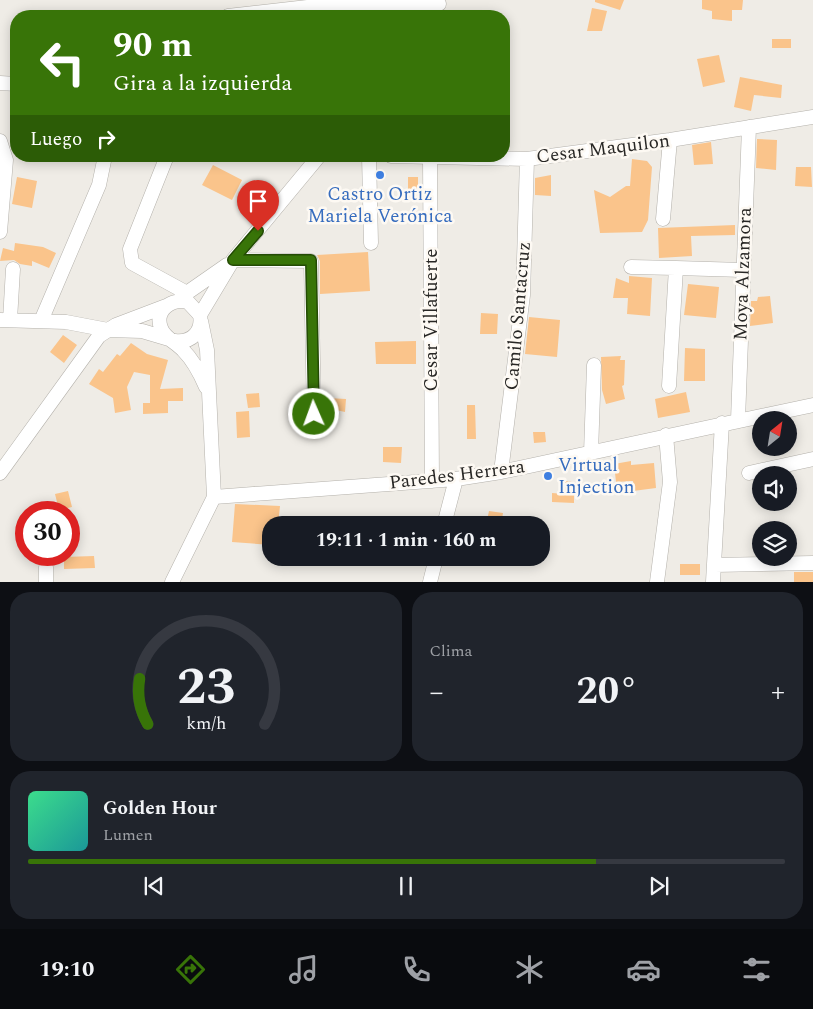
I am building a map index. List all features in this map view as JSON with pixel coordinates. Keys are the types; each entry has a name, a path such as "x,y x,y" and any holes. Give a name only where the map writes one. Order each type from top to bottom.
{"street":[{"path":"269,10 316,3 440,2"},
{"name":"Cesar Maquilon","path":"510,159 527,159 670,140 813,116"},
{"name":"Moya Alzamora","path":"738,420 749,127"},
{"path":"663,219 670,140"},
{"path":"0,141 6,160 0,232"},
{"name":"Camilo Santacruz","path":"501,472 523,295 527,159"},
{"path":"41,321 99,185 104,162"},
{"path":"166,162 130,249 130,257 132,263 177,300 188,302 200,318 207,350 214,497 172,582"},
{"path":"13,268 5,320 81,323 108,330 142,331 181,342 193,338 197,333 200,318 233,260 314,162"},
{"path":"369,162 371,243"},
{"name":"Cesar Villafuerte","path":"430,162 432,481"},
{"path":"0,473 92,344 108,330 177,300 233,260 311,260 314,414"},
{"path":"632,267 743,270"},
{"path":"669,386 676,268"},
{"path":"177,300 159,320 165,335 173,340 194,364 208,392"},
{"path":"591,453 594,364"},
{"name":"Paredes Herrera","path":"214,497 456,479 501,472 666,435 813,405"},
{"path":"713,582 722,423"},
{"path":"657,582 670,482 666,435"},
{"path":"749,473 813,458"},
{"path":"446,516 456,479"},
{"path":"715,565 813,563"},
{"path":"430,582 434,566"},
{"path":"46,567 46,582"}],"building":[{"path":"595,0 624,0 620,10 595,2"},
{"path":"702,0 743,0 742,10 732,10 732,21 712,19 712,11 702,9"},
{"path":"592,8 607,11 602,31 587,31"},
{"path":"772,39 791,39 791,48 772,48"},
{"path":"719,55 725,82 703,87 697,59"},
{"path":"740,77 782,85 781,98 754,95 751,111 734,107"},
{"path":"757,139 777,140 776,170 756,168"},
{"path":"711,142 713,164 694,165 692,145"},
{"path":"632,159 647,161 652,167 648,220 642,232 600,233 594,190 610,197 626,186 630,186"},
{"path":"213,165 242,180 232,200 202,185"},
{"path":"796,167 811,167 812,187 795,186"},
{"path":"551,175 551,196 535,195 535,178"},
{"path":"17,177 37,181 32,208 12,204"},
{"path":"408,177 418,177 418,193 408,193"},
{"path":"735,225 735,235 691,236 692,256 659,258 658,228"},
{"path":"15,243 43,247 56,253 49,268 32,261 32,266 20,264 14,260 0,261 3,248 14,251"},
{"path":"368,252 370,291 320,294 320,261 317,255"},
{"path":"629,276 652,278 650,316 627,314 628,298 613,298 616,278 629,283"},
{"path":"688,284 719,287 716,318 684,315"},
{"path":"770,296 773,323 750,326 751,301 757,301 758,297"},
{"path":"481,313 498,314 497,334 480,334"},
{"path":"529,317 560,320 557,357 525,354"},
{"path":"63,335 77,345 64,363 50,352"},
{"path":"416,341 416,364 376,364 375,342"},
{"path":"131,343 147,354 168,360 160,389 183,388 183,401 168,401 168,413 143,414 143,403 150,403 150,375 134,372 127,387 131,410 115,413 113,398 89,384 99,369 103,372 117,354 120,356"},
{"path":"685,348 705,349 705,381 684,381"},
{"path":"621,356 620,360 625,360 624,385 622,386 625,399 606,404 602,390 601,357"},
{"path":"686,392 690,412 658,418 655,399"},
{"path":"259,393 260,407 248,408 246,394"},
{"path":"328,398 346,399 345,412 327,408"},
{"path":"467,405 475,405 476,439 467,439"},
{"path":"249,411 250,437 237,438 236,412"},
{"path":"533,432 545,432 546,442 534,443"},
{"path":"383,447 402,447 401,463 383,462"},
{"path":"631,461 631,465 654,463 656,488 633,491 633,481 616,482 614,464"},
{"path":"565,481 574,482 574,503 552,502 552,493 565,494"},
{"path":"68,491 70,501 57,501 55,494"},
{"path":"235,504 280,506 279,516 262,516 262,544 232,542"},
{"path":"489,511 503,513 502,516 488,516"},
{"path":"80,556 94,556 95,568 64,569 64,566 80,566"},
{"path":"680,564 700,564 700,575 680,575"},
{"path":"794,572 813,572 813,582 794,582"}],"place":[{"name":"Castro Ortiz Mariela Verónica","path":"380,175"},
{"name":"Virtual Injection","path":"548,476"}],"route":[{"path":"258,231 233,260 311,260 314,414"}]}
